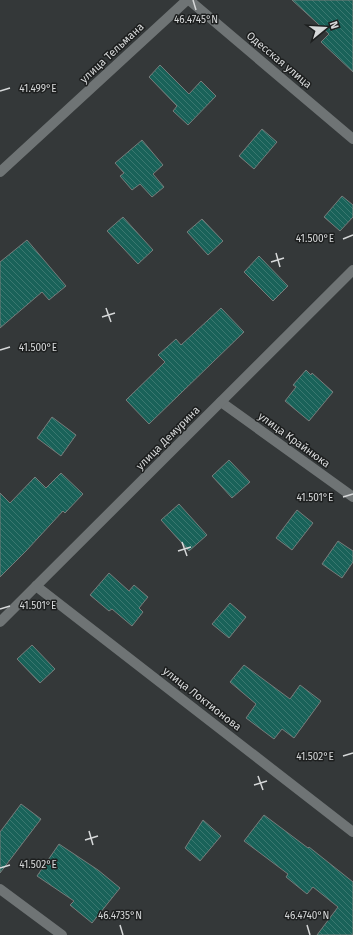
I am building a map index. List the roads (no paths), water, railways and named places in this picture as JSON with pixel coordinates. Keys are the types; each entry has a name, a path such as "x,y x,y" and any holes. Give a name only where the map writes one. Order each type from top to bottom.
{"street":[{"name":"Одесская улица","path":"188,0 353,138"},
{"name":"улица Тельмана","path":"0,172 188,0"},
{"name":"улица Демурина","path":"0,622 353,270"},
{"name":"улица Крайнюка","path":"221,402 353,497"},
{"name":"улица Локтионова","path":"36,586 353,832"},
{"path":"0,889 62,935"}]}
